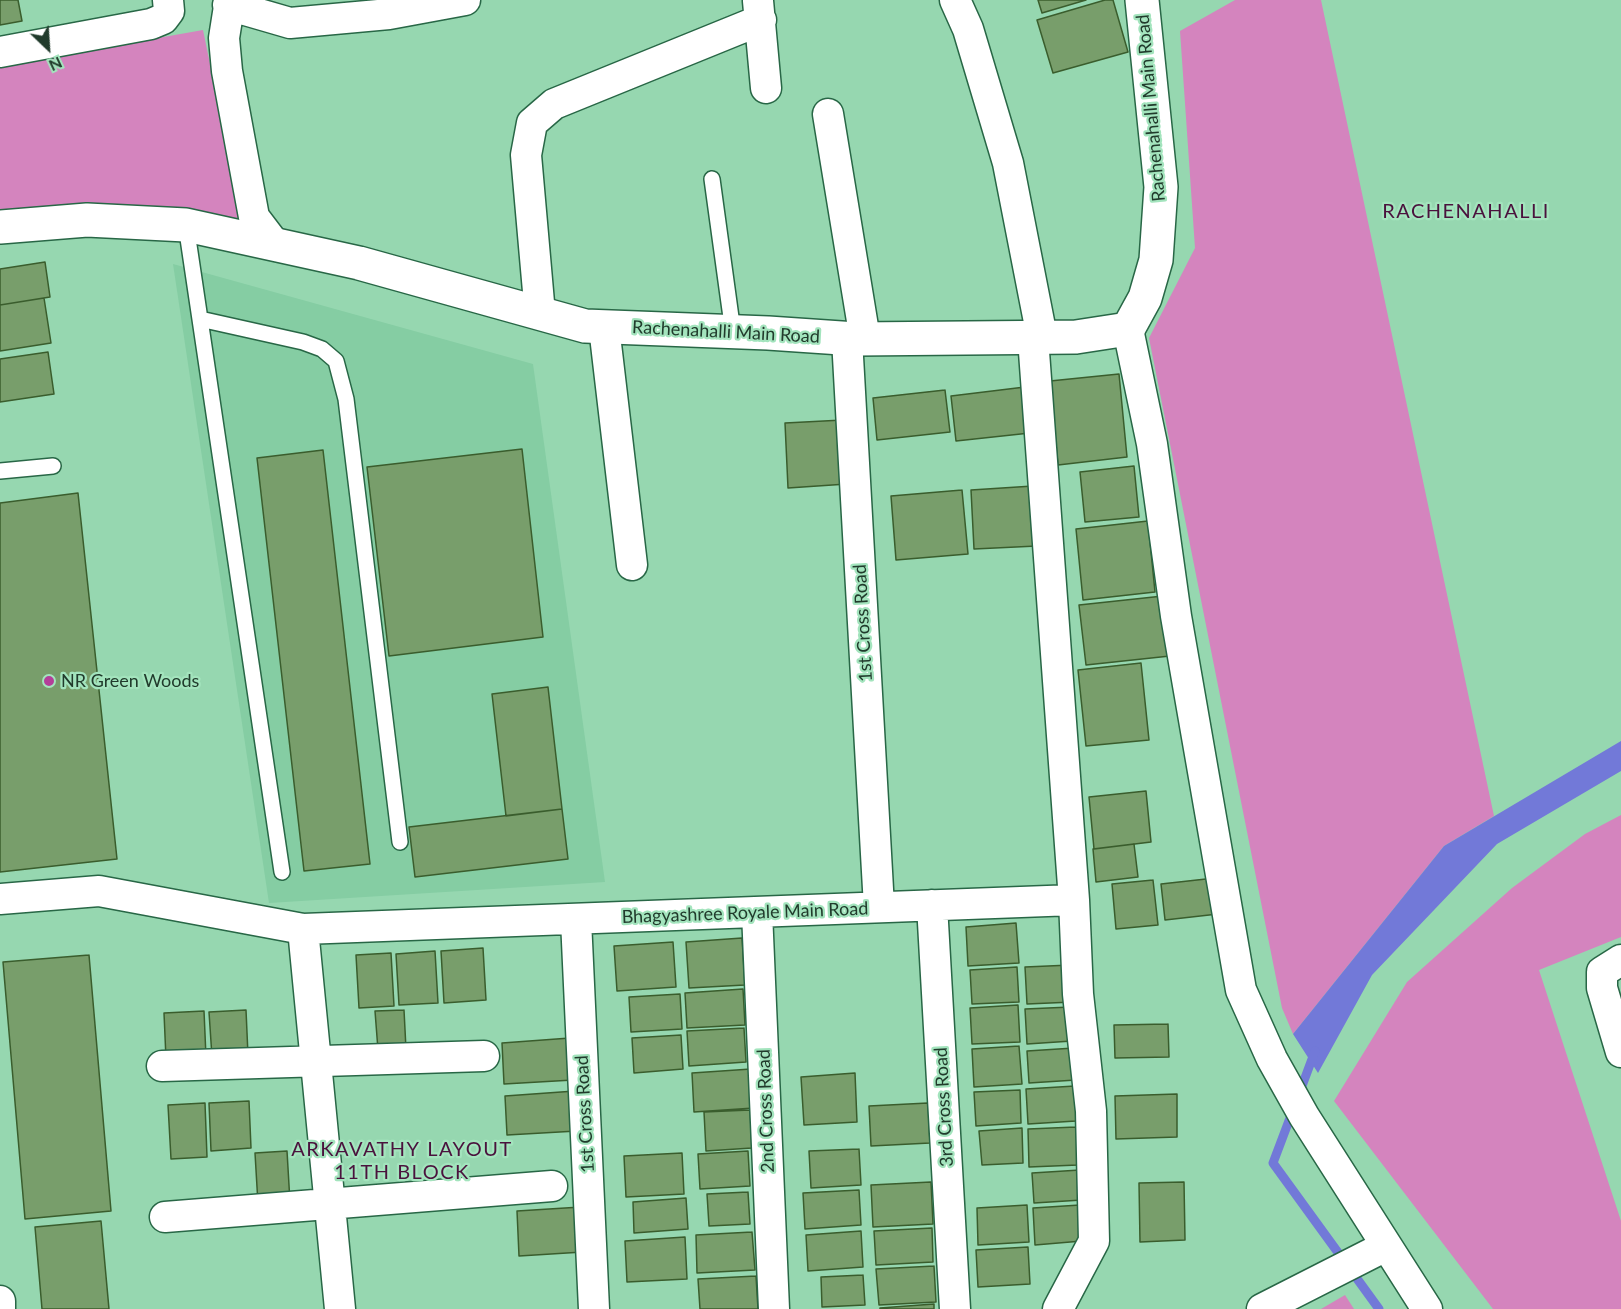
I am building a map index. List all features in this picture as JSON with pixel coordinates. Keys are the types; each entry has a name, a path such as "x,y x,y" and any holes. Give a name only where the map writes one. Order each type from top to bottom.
{"street":[{"path":"0,52 151,24 163,20 169,11 168,0"},
{"path":"273,242 254,217 226,60 224,38 229,3 290,23 389,14 465,0"},
{"path":"955,0 968,30 1008,163 1038,337 1078,994 1091,1112 1094,1241 1058,1309"},
{"name":"Rachenahalli Main Road","path":"0,227 87,220 186,225 273,242 359,263 585,326 856,339 1076,337 1128,329 1145,298 1156,260 1161,186 1142,0"},
{"path":"540,314 526,155 532,123 554,104 759,10 766,88"},
{"name":"1st Cross Road","path":"828,114 856,339 879,908"},
{"path":"604,327 632,565"},
{"path":"1128,329 1152,444 1176,616 1241,990 1272,1059 1304,1116 1427,1309"},
{"name":"Bhagyashree Royale Main Road","path":"0,899 99,891 303,929 1074,900"},
{"name":"3rd Cross Road","path":"932,905 955,1309"},
{"name":"2nd Cross Road","path":"757,912 774,1309"},
{"name":"1st Cross Road","path":"576,920 594,1309"},
{"path":"303,929 340,1309"},
{"path":"1621,960 1602,972 1602,988 1621,1052"},
{"path":"162,1066 484,1056"},
{"path":"165,1217 552,1186"},
{"path":"1262,1309 1386,1246"},
{"path":"0,1301 0,1309"}],"lane":[{"path":"712,179 733,332"},
{"path":"186,225 282,872"},
{"path":"200,319 303,342 322,349 336,361 346,399 400,842"},
{"path":"0,471 53,466"}],"shaded area":[{"path":"1235,0 1321,0 1494,816 1444,846 1293,1034 1282,1008 1149,338 1195,248 1180,31"},
{"path":"203,30 242,218 0,217 0,66"},
{"path":"173,264 533,364 605,882 269,903"},
{"path":"1621,815 1621,937 1539,970 1621,1221 1621,1309 1493,1309 1334,1101 1407,982 1512,888 1585,834"},
{"path":"1345,1295 1354,1309 1321,1309"}],"water":[{"path":"1621,741 1621,771 1497,844 1372,975 1318,1073 1293,1034 1444,846"}],"building":[{"path":"0,0 18,0 22,21 0,25"},
{"path":"1038,0 1086,0 1042,13"},
{"path":"1105,0 1113,0 1128,52 1053,73 1037,20"},
{"path":"45,262 50,297 0,305 0,269"},
{"path":"44,298 51,343 0,351 0,305"},
{"path":"48,352 54,394 0,402 0,359"},
{"path":"1119,374 1127,457 1058,465 1050,381"},
{"path":"1025,387 1030,433 956,441 951,396"},
{"path":"945,390 950,432 877,440 873,398"},
{"path":"843,420 847,484 788,488 785,423"},
{"path":"522,449 543,637 389,656 367,467"},
{"path":"323,450 370,864 304,871 257,458"},
{"path":"1134,466 1139,517 1085,522 1080,472"},
{"path":"1033,486 1037,546 974,549 971,490"},
{"path":"962,490 968,554 896,560 891,496"},
{"name":"NR Green Woods","path":"78,493 117,859 0,872 0,503"},
{"path":"1148,521 1155,592 1083,600 1076,529"},
{"path":"1163,596 1170,656 1086,665 1079,605"},
{"path":"1141,663 1149,740 1086,746 1078,670"},
{"path":"548,687 562,809 506,816 492,694"},
{"path":"1146,791 1151,842 1094,849 1089,797"},
{"path":"562,809 568,859 415,877 409,827"},
{"path":"1134,844 1138,877 1096,882 1093,849"},
{"path":"1215,878 1218,914 1165,920 1161,884"},
{"path":"1153,880 1158,925 1116,929 1112,884"},
{"path":"1016,923 1019,963 968,966 966,927"},
{"path":"742,938 745,985 689,988 686,942"},
{"path":"673,942 676,987 617,991 614,946"},
{"path":"483,948 486,1000 444,1003 441,951"},
{"path":"435,951 438,1003 399,1005 396,954"},
{"path":"391,953 394,1006 359,1008 356,955"},
{"path":"89,955 111,1211 25,1219 3,962"},
{"path":"1071,965 1073,1002 1027,1004 1025,967"},
{"path":"1017,967 1019,1002 972,1004 970,970"},
{"path":"743,989 745,1025 687,1028 685,993"},
{"path":"680,994 682,1029 631,1032 629,997"},
{"path":"1018,1005 1020,1042 972,1044 970,1008"},
{"path":"1071,1007 1072,1041 1027,1044 1025,1009"},
{"path":"246,1010 248,1055 212,1057 209,1012"},
{"path":"404,1010 406,1049 378,1050 375,1011"},
{"path":"204,1011 206,1057 166,1059 164,1013"},
{"path":"1168,1024 1169,1057 1115,1058 1114,1025"},
{"path":"744,1028 746,1062 689,1066 687,1031"},
{"path":"681,1035 683,1069 634,1073 632,1038"},
{"path":"570,1038 573,1080 504,1084 502,1043"},
{"path":"1019,1046 1022,1084 974,1087 972,1049"},
{"path":"1074,1048 1076,1080 1029,1083 1027,1051"},
{"path":"751,1069 754,1108 694,1112 692,1073"},
{"path":"855,1073 857,1122 804,1125 801,1077"},
{"path":"1075,1086 1076,1121 1028,1124 1026,1089"},
{"path":"1020,1090 1021,1123 976,1126 974,1092"},
{"path":"575,1091 577,1131 507,1135 505,1096"},
{"path":"1177,1094 1177,1137 1116,1139 1115,1096"},
{"path":"249,1101 251,1148 211,1151 209,1103"},
{"path":"205,1103 207,1157 171,1159 168,1105"},
{"path":"928,1103 930,1143 871,1146 869,1106"},
{"path":"750,1110 752,1148 706,1151 704,1112"},
{"path":"1076,1127 1078,1165 1029,1167 1028,1129"},
{"path":"1022,1128 1023,1163 982,1165 979,1131"},
{"path":"859,1149 861,1185 811,1188 809,1151"},
{"path":"287,1151 290,1202 258,1204 255,1153"},
{"path":"748,1151 750,1186 700,1189 698,1154"},
{"path":"682,1153 684,1194 626,1197 624,1156"},
{"path":"1080,1170 1082,1200 1034,1203 1032,1173"},
{"path":"931,1182 933,1224 873,1227 871,1185"},
{"path":"1184,1182 1185,1240 1140,1242 1139,1183"},
{"path":"859,1190 861,1225 805,1229 803,1193"},
{"path":"748,1192 750,1224 709,1226 707,1194"},
{"path":"686,1198 688,1229 634,1233 633,1202"},
{"path":"1027,1205 1029,1242 978,1245 977,1208"},
{"path":"1080,1205 1082,1241 1035,1245 1033,1208"},
{"path":"581,1207 583,1252 519,1256 517,1211"},
{"path":"101,1221 109,1309 42,1309 35,1227"},
{"path":"932,1228 933,1262 876,1265 874,1231"},
{"path":"861,1231 863,1267 808,1271 806,1235"},
{"path":"752,1232 755,1270 697,1273 696,1235"},
{"path":"685,1237 687,1279 627,1282 625,1241"},
{"path":"1028,1247 1030,1284 978,1287 976,1250"},
{"path":"934,1266 936,1302 879,1305 876,1269"},
{"path":"863,1275 865,1305 822,1307 821,1277"},
{"path":"756,1276 758,1309 700,1309 698,1279"},
{"path":"934,1304 934,1309 880,1309 880,1308"}],"waterway":[{"path":"1299,1094 1315,1051"},
{"path":"1293,1110 1273,1163 1379,1309"}],"place":[{"name":"NR Green Woods","path":"49,681"}],"district":[{"name":"RACHENAHALLI","path":"1466,212"},
{"name":"ARKAVATHY LAYOUT 11TH BLOCK","path":"402,1162"}]}
